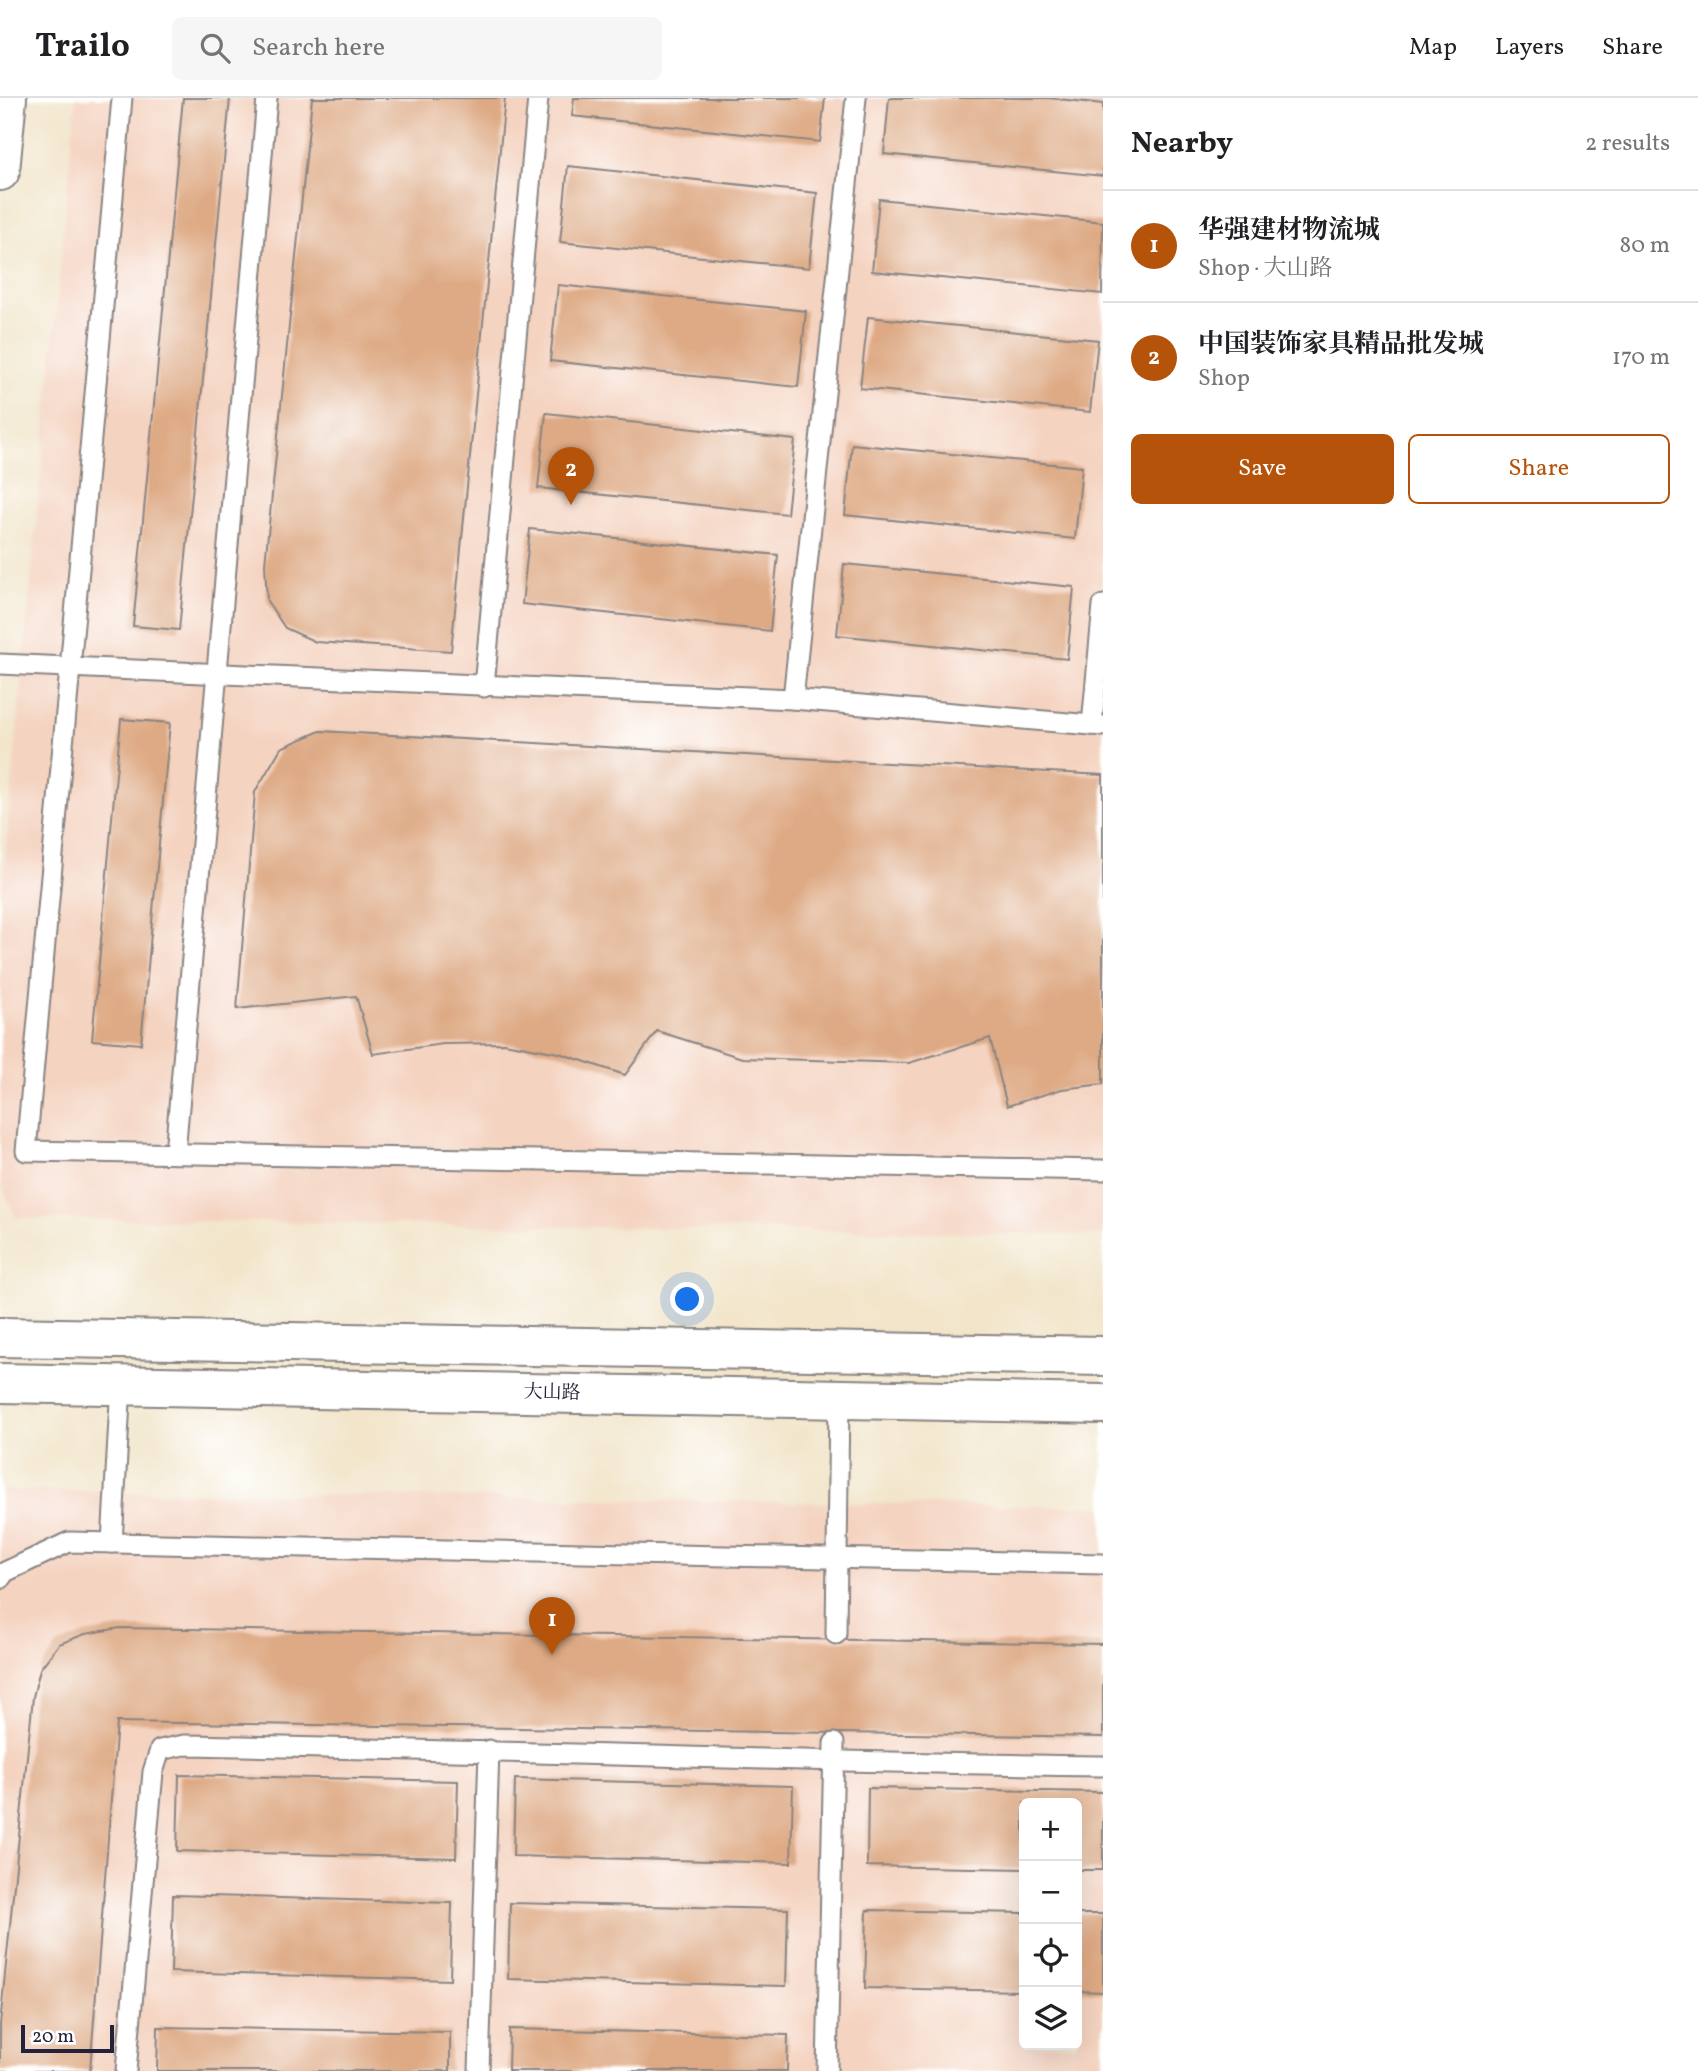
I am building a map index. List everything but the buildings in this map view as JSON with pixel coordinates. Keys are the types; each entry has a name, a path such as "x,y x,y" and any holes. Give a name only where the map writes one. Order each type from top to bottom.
{"main road":[{"path":"0,171 7,98"},
{"path":"0,1337 1103,1356"},
{"name":"大山路","path":"0,1383 1103,1404"}],"lane":[{"path":"122,98 26,1151 1103,1170"},
{"path":"175,1153 219,675 267,98"},
{"path":"484,687 538,98"},
{"path":"793,699 856,98"},
{"path":"0,664 793,699 1097,725 1103,605"},
{"path":"111,1543 121,1384"},
{"path":"836,1634 839,1399"},
{"path":"0,1579 5,1572 69,1542 1103,1564"},
{"path":"126,2071 153,1772 160,1750 184,1745 833,1753 1103,1766"},
{"path":"479,2071 489,1750"},
{"path":"827,2071 833,1753"}],"shaded area":[{"path":"76,98 1103,98 1103,1235 16,1218 0,1183 0,912"},
{"path":"3,1490 1103,1507 1103,2071 0,2071 0,1493"}],"place":[{"name":"中国装饰家具精品批发城","path":"571,505"},
{"name":"华强建材物流城","path":"552,1655"}]}
